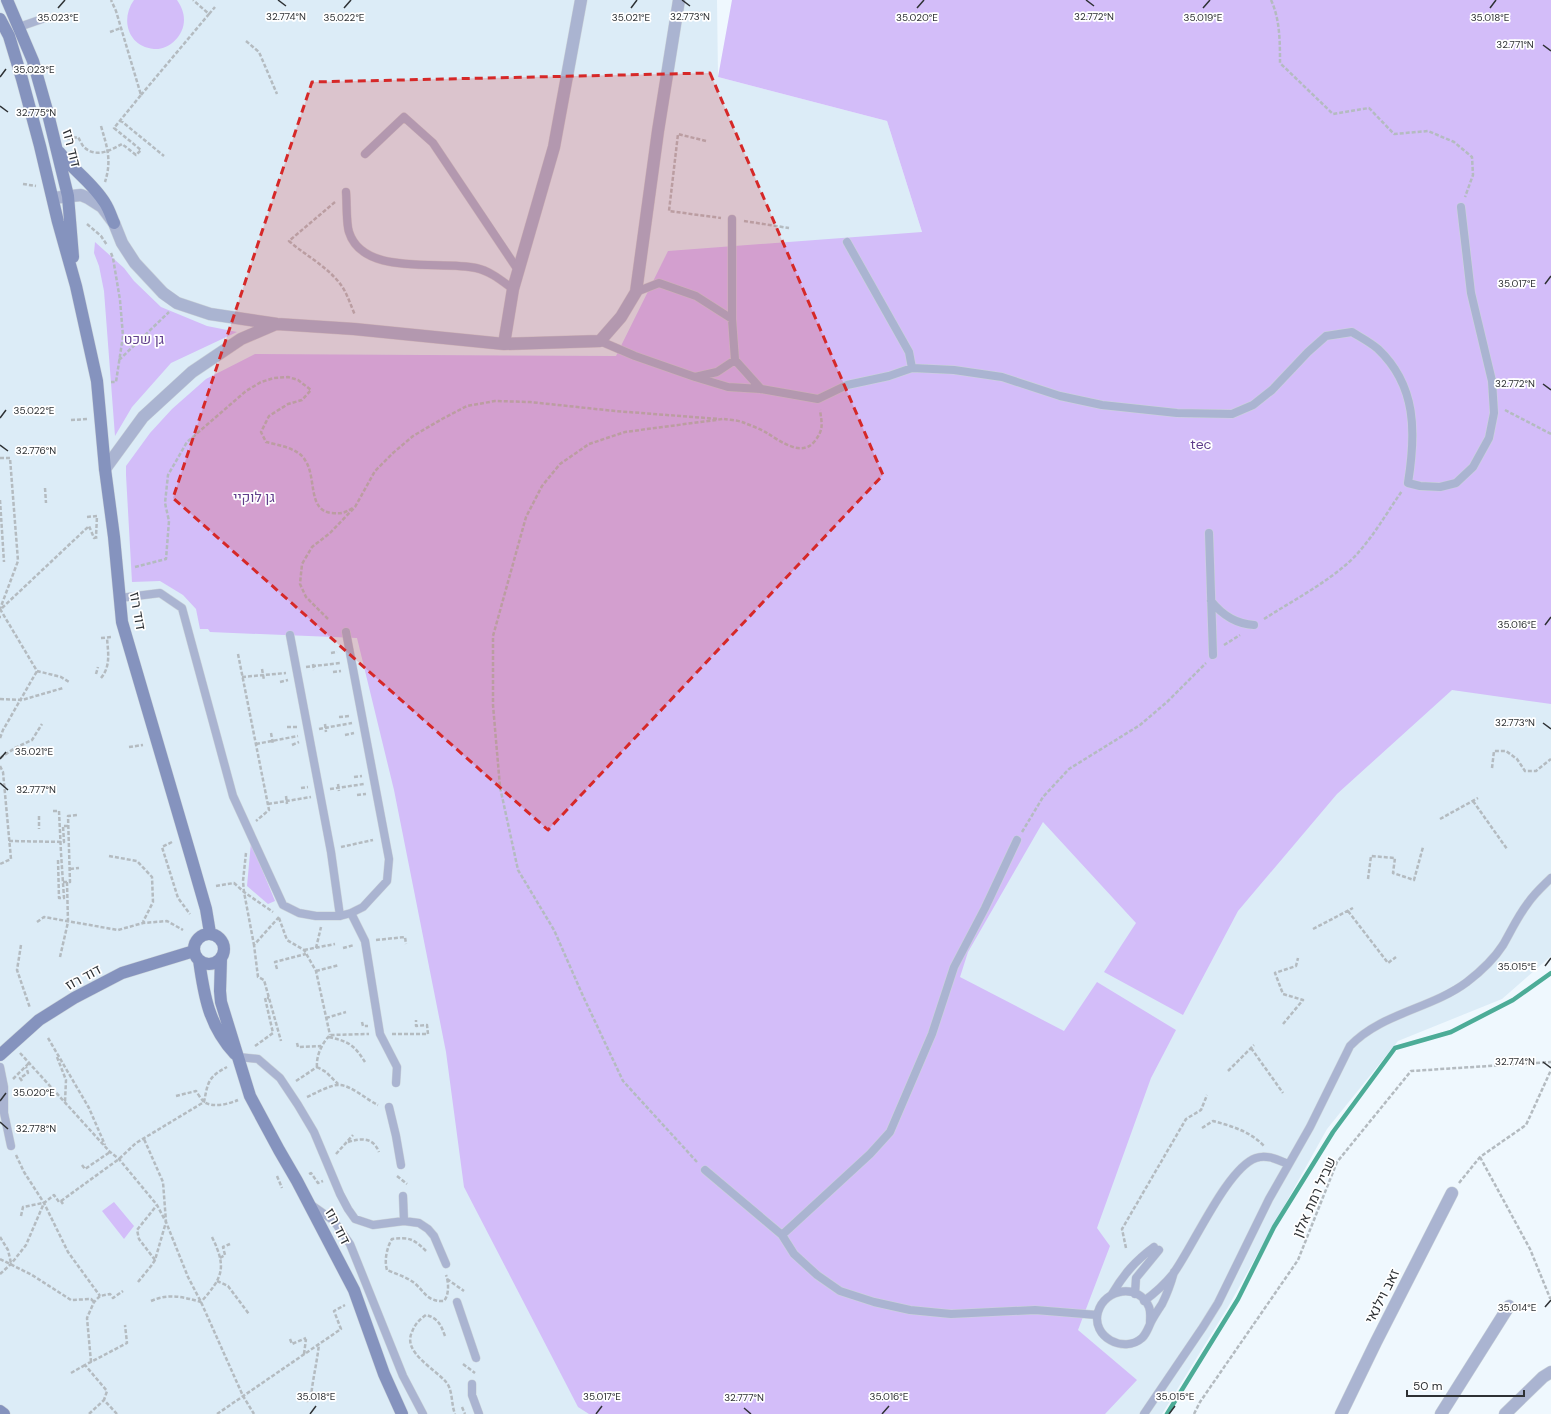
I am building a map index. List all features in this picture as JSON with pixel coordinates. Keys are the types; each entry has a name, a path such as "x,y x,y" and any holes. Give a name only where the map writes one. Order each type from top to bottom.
{"street":[{"name":"דוד רוז","path":"7,0 20,27 33,61 68,196 76,286"},
{"path":"504,344 513,289 554,147 581,0"},
{"path":"56,149 66,162 94,189 105,203 122,243 135,263 163,293 177,303 210,314 278,324 354,329 504,344 600,341 621,317 636,292 658,132 679,0"},
{"name":"דוד רוז","path":"0,20 9,36 22,79 76,286 97,381 122,622 200,889 210,933"},
{"path":"52,198 81,195 102,207 114,223"},
{"path":"105,469 143,417 192,372 241,339 278,324"},
{"path":"197,956 208,964 213,963 224,954 224,945 219,937 210,933 198,938 195,942 197,956 204,994 211,1016 226,1045 238,1058"},
{"name":"דוד רוז","path":"0,1056 39,1020 74,998 122,973 197,956"},
{"name":"דוד רוז","path":"221,958 221,1002 250,1096 310,1204 354,1290 384,1374 402,1414"},
{"name":"זאב וילנאי","path":"1341,1414 1452,1193"},
{"path":"1441,1414 1509,1306"},
{"path":"1504,1414 1543,1377 1551,1372"},
{"path":"0,1411 4,1414"}],"lane":[{"path":"20,27 45,18"},
{"path":"365,154 404,117 433,143 518,270"},
{"path":"346,192 348,232 356,245 373,258 392,264 458,265 478,268 494,275 513,289"},
{"path":"600,341 635,356 728,387 761,389 818,399 847,385 889,376 912,368 954,370 1002,377 1060,396 1102,405 1177,413 1232,414 1253,405 1272,390 1308,352 1326,336 1352,332 1377,348 1400,375 1411,406 1414,430 1412,459 1408,483 1420,486 1440,487 1456,483 1474,467 1489,438 1494,413 1492,381 1471,293 1461,207"},
{"path":"732,219 732,319 735,360 761,389"},
{"path":"847,242 909,352 912,368"},
{"path":"636,292 659,283 696,296 732,319"},
{"path":"695,377 717,372 735,360"},
{"path":"1209,533 1213,655"},
{"path":"120,598 160,592 182,608 233,796 283,905 299,913 316,916 340,916 351,913 363,907 387,882 389,860 346,632"},
{"path":"1211,601 1224,616 1245,625 1254,625"},
{"path":"290,635 331,852 340,916"},
{"path":"782,1235 870,1154 890,1132 932,1034 954,967 985,908 1017,840"},
{"path":"1144,1414 1218,1303 1269,1199 1310,1126 1350,1046 1359,1036 1374,1027 1439,998 1466,983 1484,968 1502,946 1528,903 1539,889 1551,878"},
{"path":"351,913 365,941 378,1034 397,1067 396,1083"},
{"path":"238,1058 258,1059 280,1078 314,1132 348,1209 355,1219 373,1225 404,1220 419,1223 428,1229 434,1236 445,1268"},
{"path":"0,1067 4,1087 4,1113 12,1146"},
{"path":"385,1107 396,1136 401,1165"},
{"path":"1144,1301 1156,1293 1174,1272 1220,1196 1237,1173 1254,1158 1262,1156 1271,1157 1288,1164"},
{"path":"705,1170 782,1235 794,1254 817,1275 840,1291 874,1302 910,1310 951,1314 1035,1310 1097,1315"},
{"path":"403,1196 404,1220"},
{"path":"310,1204 334,1221 350,1244 403,1376 423,1414"},
{"path":"1112,1294 1124,1274 1138,1259 1157,1248 1136,1278 1135,1294"},
{"path":"1150,1323 1149,1307 1135,1294 1125,1291 1112,1294 1105,1299 1101,1304 1097,1315 1101,1331 1112,1342 1128,1344 1136,1342 1143,1337 1148,1330 1150,1323 1162,1303 1174,1272"},
{"path":"457,1302 476,1358"},
{"path":"472,1384 472,1395 479,1414"}],"path":[{"path":"115,0 111,1 116,11 140,95"},
{"path":"192,0 209,14"},
{"path":"1271,0 1276,11 1280,62 1333,114 1369,108 1394,134 1428,131 1454,142 1472,157 1473,175 1461,207"},
{"path":"65,139 78,137 84,148 93,152 109,152 122,144 136,155 140,150 114,128 215,7"},
{"path":"110,32 121,28"},
{"path":"246,40 260,52 277,94"},
{"path":"149,85 152,88"},
{"path":"120,120 164,156"},
{"path":"101,126 109,152 107,175 104,184"},
{"path":"706,141 678,134 669,211 789,228"},
{"path":"23,184 40,187"},
{"path":"346,192 289,241 302,252 320,263 341,285 357,318"},
{"path":"88,224 101,236 108,246"},
{"path":"110,252 113,258 120,300 123,336 116,382 111,382"},
{"path":"119,360 171,310"},
{"path":"135,566 166,558 169,521 165,503 168,475 187,442 246,391 261,382 274,378 288,377 298,380 311,390 302,400 288,404 269,416 261,432 266,442 294,451 305,459 310,469 316,505 325,513 342,514 355,507"},
{"path":"328,619 306,597 300,584 302,564 312,547 344,520 355,507 375,471 393,452 413,436 467,406 495,401 530,402 615,411 723,419 741,422 766,432 787,445 801,448 812,445 820,435 822,425 818,399"},
{"path":"1494,404 1551,434"},
{"path":"71,420 88,418"},
{"path":"705,1170 623,1081 582,996 554,930 518,870 500,787 493,705 493,636 526,517 542,486 560,464 589,444 625,432 723,419"},
{"path":"0,458 10,458 18,561 0,609"},
{"path":"45,488 46,504"},
{"path":"0,500 4,562"},
{"path":"342,514 344,520"},
{"path":"0,609 89,526 94,538 97,537 97,516 87,517"},
{"path":"0,609 37,671 61,677 69,682"},
{"path":"101,638 112,637"},
{"path":"101,678 106,672 109,658 107,638"},
{"path":"330,654 337,652"},
{"path":"238,654 269,810 253,824"},
{"path":"302,667 340,663"},
{"path":"313,665 314,670"},
{"path":"96,674 98,667"},
{"path":"262,669 264,680"},
{"path":"0,738 3,730 22,700 29,683 37,671"},
{"path":"333,672 342,671"},
{"path":"242,677 287,672"},
{"path":"280,682 288,679"},
{"path":"0,699 22,700 63,688"},
{"path":"340,717 350,716"},
{"path":"320,729 352,723"},
{"path":"0,758 15,748 32,740 42,724"},
{"path":"325,724 326,732"},
{"path":"287,728 297,727"},
{"path":"271,733 273,742"},
{"path":"345,735 354,733"},
{"path":"256,744 299,736"},
{"path":"292,745 300,742"},
{"path":"129,747 143,745"},
{"path":"1492,768 1494,751 1506,750 1517,759 1525,771 1536,771 1551,759"},
{"path":"0,766 3,772 11,859 0,864"},
{"path":"354,777 363,776"},
{"path":"338,784 339,790"},
{"path":"333,789 339,790 365,784"},
{"path":"52,786 54,786 54,792"},
{"path":"302,788 309,787"},
{"path":"358,795 366,794"},
{"path":"286,796 287,803"},
{"path":"268,804 287,803 311,797"},
{"path":"1440,819 1478,798"},
{"path":"1473,801 1507,849"},
{"path":"53,811 59,811 64,898 59,898 58,860"},
{"path":"63,882 70,882 68,816 78,815"},
{"path":"39,816 39,829"},
{"path":"9,841 64,842 63,826 68,826"},
{"path":"347,846 376,839"},
{"path":"172,842 162,847 178,898 190,914"},
{"path":"1368,879 1371,856 1395,858 1393,873 1414,880 1423,847"},
{"path":"246,852 243,881 244,892 254,945 258,977 264,980 281,1041"},
{"path":"109,856 137,861 152,876 153,902 143,923"},
{"path":"70,869 79,868"},
{"path":"60,957 68,922 67,882"},
{"path":"216,886 234,883 274,913"},
{"path":"1313,929 1353,908"},
{"path":"1348,911 1388,964 1396,957"},
{"path":"254,945 279,917 287,940 304,950 316,971 330,1036"},
{"path":"37,922 44,918 118,930 143,923 167,921 183,930"},
{"path":"316,948 322,923"},
{"path":"365,941 405,937 406,944"},
{"path":"304,950 334,944"},
{"path":"21,945 17,970 30,1008"},
{"path":"343,948 354,945"},
{"path":"277,969 275,962 306,954"},
{"path":"1283,1024 1303,1000 1283,994 1275,973 1296,966 1298,958"},
{"path":"316,971 339,965"},
{"path":"255,1046 273,1033 265,998 269,998"},
{"path":"326,1018 346,1012"},
{"path":"317,1067 317,1061 322,1046 330,1036 428,1034 427,1025 416,1026 416,1020"},
{"path":"362,1022 363,1026"},
{"path":"330,1036 355,1047 365,1062"},
{"path":"48,1038 89,1108 106,1147"},
{"path":"297,1043 298,1047 322,1046"},
{"path":"12,1044 110,1152 119,1159 158,1205 188,1277 243,1396 254,1414"},
{"path":"1228,1071 1254,1045"},
{"path":"54,1048 66,1080 65,1102"},
{"path":"1251,1048 1283,1093"},
{"name":"שביל רמת אלון","path":"1194,1414 1200,1402 1298,1260 1337,1162 1410,1071 1551,1062"},
{"path":"22,1081 20,1078 28,1073 26,1067"},
{"path":"21,1216 23,1208 44,1203 54,1195 59,1202 62,1202 119,1159 136,1143 204,1102 207,1086 214,1074 227,1067"},
{"path":"295,1082 317,1067"},
{"path":"317,1067 326,1072 338,1084 348,1087 369,1101 385,1107"},
{"path":"1452,1193 1480,1157 1526,1125 1551,1070"},
{"path":"307,1097 338,1084"},
{"path":"176,1096 196,1091 204,1102 216,1105 229,1104 242,1098"},
{"path":"1126,1248 1122,1229 1186,1119 1200,1110 1207,1095"},
{"path":"1202,1128 1214,1121 1234,1126 1258,1140 1267,1149"},
{"path":"326,1158 333,1156 348,1142 353,1135"},
{"path":"348,1142 360,1138 366,1139 372,1142 379,1152"},
{"path":"138,1282 155,1260 166,1222 163,1182 144,1139"},
{"path":"12,1146 24,1172 44,1203 68,1252 100,1296"},
{"path":"82,1165 85,1169 110,1152"},
{"path":"1480,1157 1530,1249 1550,1298 1551,1297"},
{"path":"392,1172 410,1187"},
{"path":"314,1176 318,1183"},
{"path":"0,1274 11,1264 26,1245 44,1203"},
{"path":"155,1260 139,1239 137,1230 158,1205"},
{"path":"0,1237 8,1250 11,1264"},
{"path":"200,1302 214,1287 220,1274 222,1264 212,1237"},
{"path":"426,1251 416,1241 402,1238 392,1239 389,1244 385,1264 386,1270 413,1282 423,1293 438,1302 444,1302 447,1298 447,1279 445,1268"},
{"path":"220,1258 225,1255 223,1247 230,1244"},
{"path":"0,1259 32,1275 71,1300 91,1299 94,1302"},
{"path":"440,1274 464,1291"},
{"path":"217,1281 228,1286 249,1314"},
{"path":"92,1362 87,1318 94,1302 100,1296 110,1294 113,1298 123,1291"},
{"path":"151,1301 170,1295 200,1302"},
{"path":"217,1414 341,1329 334,1311 345,1305"},
{"path":"445,1336 440,1323 433,1317 426,1316 415,1324 410,1342 414,1351 446,1382 450,1390 455,1414"},
{"path":"71,1374 127,1343 125,1325"},
{"path":"290,1339 292,1344 306,1338 304,1354"},
{"path":"308,1402 307,1400 311,1396 314,1375 317,1367 319,1344"},
{"path":"85,1366 107,1391 104,1400 89,1414"},
{"path":"104,1400 117,1414"}],"highlighted area":[{"path":"710,73 883,475 548,830 173,498 312,82"}],"shaded area":[{"path":"0,0 717,0 718,77 887,121 922,232 1551,476 1551,956 1502,999 1398,1041 1327,1129 1228,1307 1162,1414 0,1414"}],"green space":[{"path":"134,0 177,0 182,9 184,20 181,31 175,41 160,49 154,49 145,47 133,38 127,23 130,7"},
{"name":"tec","path":"732,0 1551,0 1551,704 1452,690 1337,794 1238,911 1183,1015 1104,972 1136,923 1043,822 968,952 960,977 1064,1031 1097,982 1176,1030 1151,1078 1097,1228 1110,1246 1078,1330 1137,1380 1105,1414 589,1414 578,1407 464,1187 446,1052 394,790 357,638 210,632 208,629 200,629 196,609 183,595 160,581 132,582 126,466 150,433 172,409 206,379 255,354 616,356 668,251 922,232 887,121 718,77"},
{"name":"גן שכט","path":"95,242 124,268 134,281 161,307 207,326 237,332 171,363 132,407 115,436 104,291 99,266 94,253"},
{"path":"251,842 275,901 268,904 247,886"},
{"path":"114,1202 134,1226 124,1239 102,1211"}],"waterway":[{"path":"1167,1414 1238,1299 1274,1227 1333,1132 1395,1048 1451,1032 1513,1000 1551,973"}],"park label":[{"name":"גן לוקיי","path":"254,497"}]}
